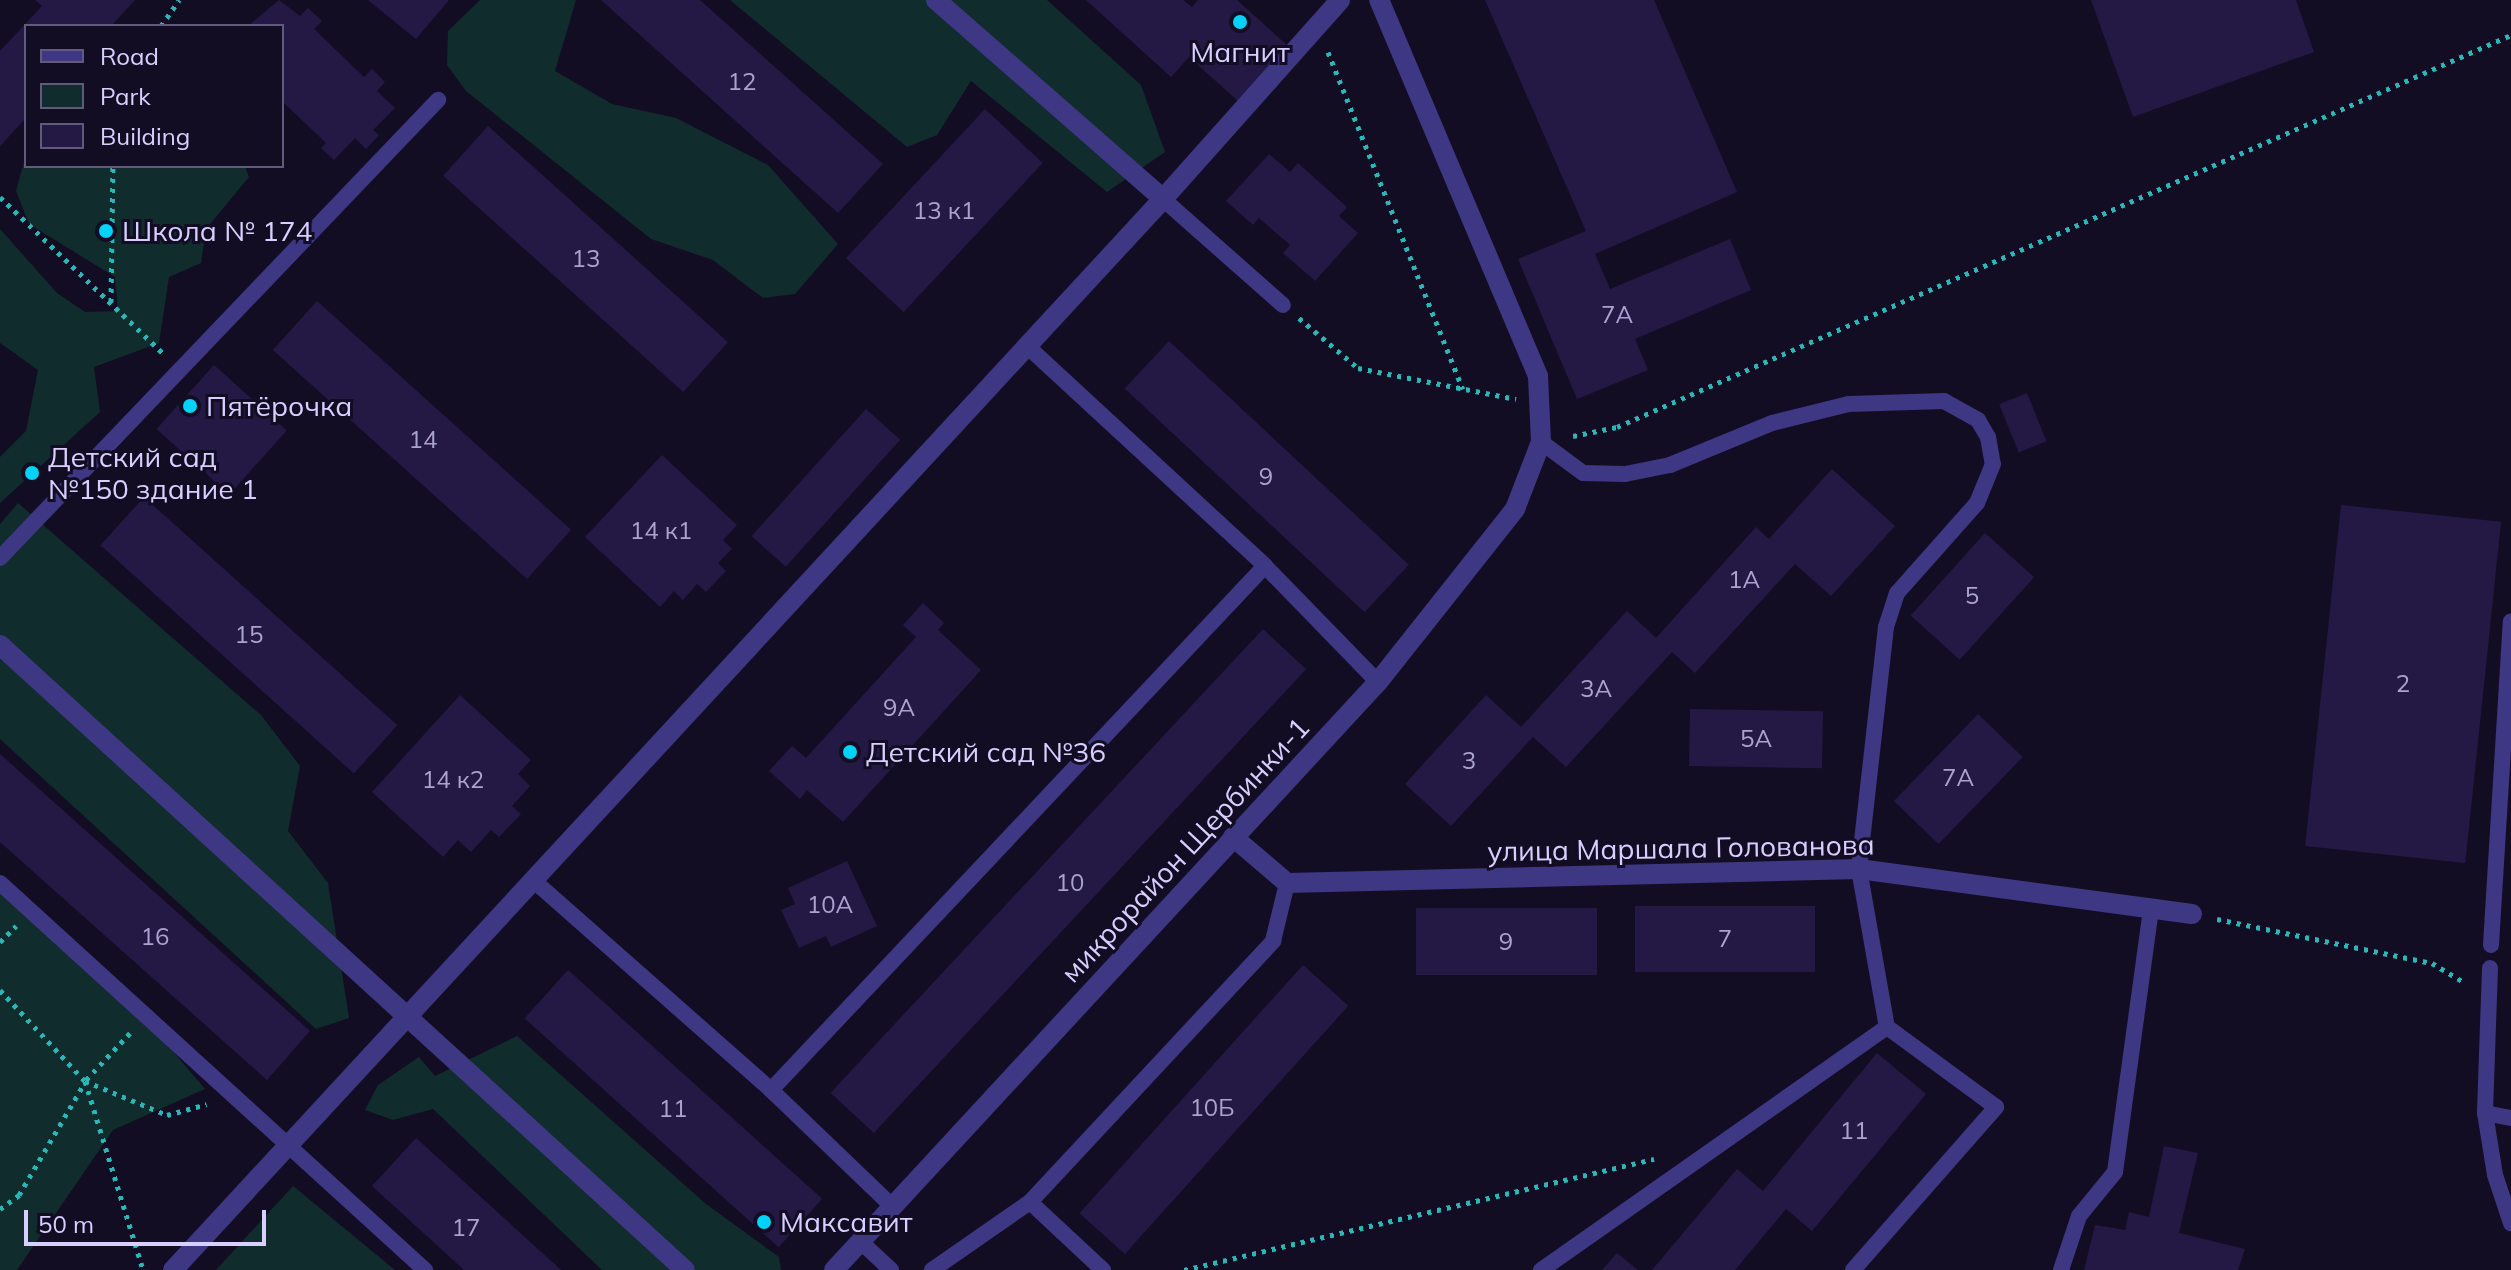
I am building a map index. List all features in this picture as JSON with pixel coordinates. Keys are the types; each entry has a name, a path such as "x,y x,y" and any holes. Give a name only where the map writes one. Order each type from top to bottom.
{"street":[{"path":"936,0 1163,199"},
{"path":"173,1270 1163,199 1340,0"},
{"path":"1379,0 1538,376 1541,442"},
{"name":"микрорайон Щербинки-1","path":"834,1270 1378,682 1515,509 1541,442"},
{"path":"0,645 685,1270"},
{"path":"1233,837 1287,883"},
{"name":"улица Маршала Голованова","path":"1287,883 1859,869 2192,914"}],"lane":[{"path":"0,558 438,100"},
{"path":"1163,199 1283,305"},
{"path":"1027,346 1265,566 1378,682"},
{"path":"1541,442 1583,473 1625,474 1670,465 1772,423 1849,404 1944,401 1978,420 1988,437 1993,464 1988,486 1904,584 1890,610 1859,869 1887,1027 1996,1107 1853,1270"},
{"path":"771,1090 1265,566"},
{"path":"2491,945 2511,622"},
{"path":"533,880 771,1090 893,1207"},
{"path":"0,883 286,1149 425,1270"},
{"path":"932,1270 1030,1202 1273,941 1287,883"},
{"path":"2061,1270 2079,1216 2115,1172 2151,908"},
{"path":"2490,968 2485,1113 2495,1175 2511,1223"},
{"path":"1541,1270 1887,1027"},
{"path":"2485,1113 2511,1118"},
{"path":"1030,1202 1103,1270"},
{"path":"861,1242 891,1270"}],"path":[{"path":"162,24 179,0"},
{"path":"1317,25 1463,389"},
{"path":"1541,442 1617,427 2511,35"},
{"path":"111,303 113,168"},
{"path":"0,197 180,370"},
{"path":"1283,305 1358,368 1539,404"},
{"path":"2192,914 2432,963 2488,997"},
{"path":"0,990 85,1081 167,1115 231,1097"},
{"path":"0,1209 19,1195 85,1081 144,1017"},
{"path":"85,1081 143,1270"},
{"path":"1184,1270 1664,1157"}],"green space":[{"path":"480,0 576,0 555,71 612,104 676,118 768,165 838,244 795,294 763,298 713,260 651,239 466,91 447,65 448,31"},
{"path":"730,0 1047,0 1141,85 1165,152 1107,192 971,81 937,135 907,147"},
{"name":"Школа № 174","path":"24,162 24,168 246,168 249,177 206,229 201,263 169,277 159,343 94,367 100,412 0,503 0,457 26,431 38,370 0,343 0,229 57,293 85,312 118,311 115,277 29,224 16,191"},
{"path":"18,503 261,715 300,766 288,831 328,883 349,1018 316,1029 0,739 0,524"},
{"path":"0,880 144,1017 205,1089 113,1130 17,1270 0,1270"},
{"path":"517,1036 706,1204 779,1257 781,1270 602,1270 433,1109 393,1120 365,1110 378,1085 419,1057 435,1076"},
{"path":"293,1186 395,1270 216,1270"}],"building":[{"path":"35,0 135,0 113,24 25,24 42,6"},
{"path":"279,0 300,16 308,8 322,21 314,29 364,77 372,69 385,82 377,91 395,108 373,130 379,135 366,149 355,138 334,160 321,148 326,143 284,103 284,24 250,24"},
{"path":"368,0 449,0 416,39"},
{"path":"601,0 700,0 883,164 838,213"},
{"path":"1086,0 1183,0 1192,7 1198,0 1237,0 1288,46 1238,101 1189,57 1171,77"},
{"path":"1485,0 1654,0 1737,192 1595,254 1610,289 1730,239 1751,290 1635,339 1648,370 1577,399 1518,259 1586,231"},
{"path":"2091,0 2296,0 2314,52 2133,117"},
{"path":"24,25 24,120 0,146 0,51"},
{"path":"985,109 1043,163 904,312 846,258"},
{"path":"488,126 728,342 683,392 443,176"},
{"path":"1269,154 1290,172 1298,163 1347,207 1339,216 1358,233 1315,281 1283,253 1290,245 1259,218 1253,225 1226,201"},
{"path":"317,301 571,530 527,579 273,350"},
{"path":"1169,341 1409,565 1365,612 1125,389"},
{"path":"214,365 287,431 229,494 156,429"},
{"path":"2027,393 2046,441 2019,452 1999,404"},
{"path":"866,409 900,440 786,567 752,536"},
{"path":"662,455 737,525 723,540 732,549 718,563 726,571 706,592 697,584 683,600 674,591 660,607 585,537"},
{"path":"1832,469 1895,526 1831,596 1795,564 1695,673 1672,652 1566,767 1533,737 1451,826 1405,784 1486,695 1521,727 1627,611 1656,638 1756,527 1769,539"},
{"path":"144,497 397,725 354,773 101,545"},
{"path":"2341,505 2501,522 2465,863 2305,846"},
{"path":"1985,533 2034,577 1960,660 1911,615"},
{"path":"923,603 944,623 938,630 981,670 843,822 807,790 800,799 769,771 792,746 806,758 916,637 903,625"},
{"path":"1263,629 1306,669 874,1133 831,1093"},
{"path":"460,695 531,760 518,774 530,786 512,806 521,814 499,837 491,830 471,852 458,840 443,857 372,792"},
{"path":"1690,709 1823,711 1822,768 1689,766"},
{"path":"1978,714 2023,757 1939,844 1894,801"},
{"path":"0,754 310,1031 267,1080 0,842"},
{"path":"847,861 877,926 831,947 826,936 799,948 781,910 795,904 788,888"},
{"path":"1635,906 1815,906 1815,972 1635,972"},
{"path":"1416,908 1597,908 1597,975 1416,975"},
{"path":"1303,965 1348,1006 1125,1254 1080,1213"},
{"path":"568,970 822,1199 779,1247 525,1018"},
{"path":"1877,1053 1926,1094 1812,1231 1786,1209 1735,1270 1652,1270 1737,1169 1763,1191"},
{"path":"416,1138 561,1270 464,1270 372,1186"},
{"path":"2164,1146 2198,1153 2179,1233 2245,1249 2238,1270 2084,1270 2095,1225 2125,1230 2129,1212 2149,1217"},
{"path":"1617,1253 1638,1270 1602,1270"}],"place":[{"name":"Магнит","path":"1240,22"},
{"name":"Школа № 174","path":"106,231"},
{"name":"Пятёрочка","path":"190,406"},
{"name":"Детский сад №150 здание 1","path":"32,473"},
{"name":"Детский сад №36","path":"850,752"},
{"name":"Максавит","path":"764,1222"}]}
